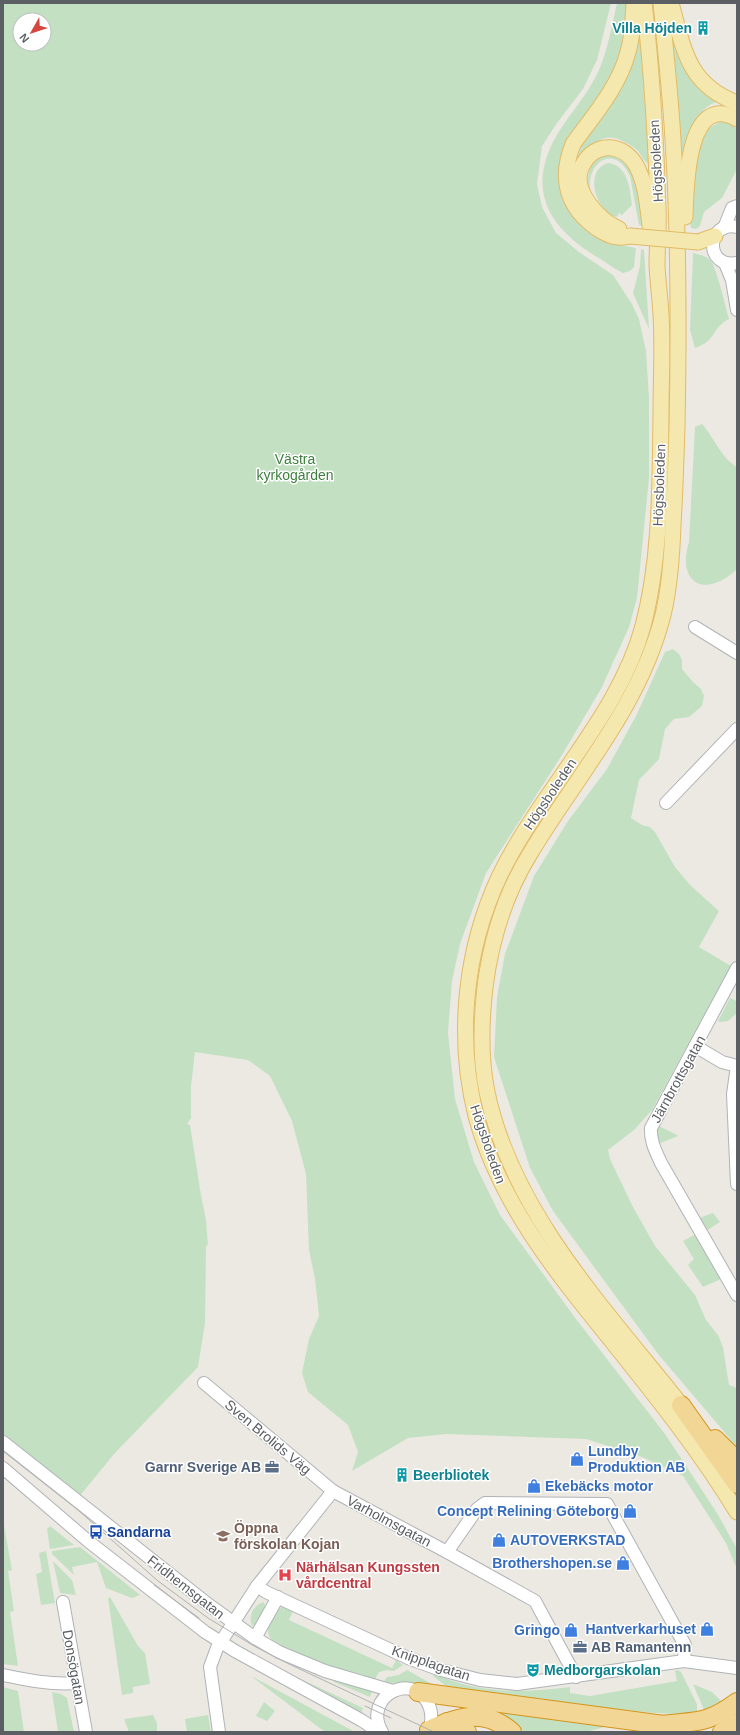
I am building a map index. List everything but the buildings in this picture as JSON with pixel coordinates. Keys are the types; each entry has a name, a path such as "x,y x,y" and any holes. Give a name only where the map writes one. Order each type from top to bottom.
{"highway":[{"path":"681,1405 737,1461"},
{"path":"681,1405 737,1484"},
{"path":"418,1692 664,1725"},
{"path":"621,1732 702,1721 723,1712 737,1702"},
{"path":"429,1731 447,1722 463,1717 484,1718 499,1722 512,1732"},
{"path":"447,1722 461,1727 467,1732"},
{"path":"722,1732 737,1723"}],"main road":[{"path":"634,3 632,38 628,54 611,91 573,144 570,153 566,180 569,194 573,204 587,221 610,236 619,239 630,236 698,242 717,238"},
{"name":"Högsboleden","path":"644,3 650,56 658,212 657,268 662,318 660,481 654,568 643,626 636,647 610,703 514,849 489,900 474,955 467,993 466,1056 477,1120 505,1191 514,1207 563,1280 700,1455 737,1512"},
{"name":"Högsboleden","path":"661,3 672,125 677,236 676,457 671,559 663,614 649,658 631,699 599,751 530,853 508,898 488,967 482,1014 482,1037 483,1068 487,1093 497,1130 532,1208 577,1272 681,1405"},
{"path":"671,3 686,54 696,75 710,89 724,98 737,103"},
{"path":"677,236 685,225 687,171 696,133 702,124 712,116 724,114 737,119"},
{"path":"630,236 601,218 582,190 580,176 582,166 589,157 602,148 611,147 624,151 631,157 638,167 644,192 657,268"}],"street":[{"path":"737,206 732,208 717,238 718,258 733,263 732,280 737,310"},
{"path":"717,238 737,227"},
{"path":"694,628 737,653"},
{"path":"666,803 737,729"},
{"name":"Järnbrottsgatan","path":"737,968 651,1128 650,1134 654,1150 661,1163 737,1295"},
{"path":"695,1046 722,1062 737,1066 734,1084 737,1184"},
{"name":"Sven Brolids Väg","path":"204,1383 332,1491"},
{"name":"Fridhemsgatan","path":"3,1442 232,1622 255,1638 280,1652 325,1671 393,1691 408,1688 418,1692"},
{"name":"Fridhemsgatan","path":"3,1468 88,1541 174,1609 220,1642 361,1720 379,1732"},
{"name":"Varholmsgatan","path":"219,1732 210,1668 220,1642 257,1586 332,1491 535,1601 576,1677"},
{"path":"447,1552 477,1509 485,1504 607,1504 684,1645 684,1662"},
{"name":"Knipplagatan","path":"257,1586 266,1592 408,1658 441,1670 480,1680 517,1684 684,1662 737,1668"},
{"path":"255,1638 278,1597"},
{"name":"Donsögatan","path":"63,1602 76,1683 86,1732"},
{"path":"3,1675 37,1682 63,1684 76,1683"},
{"path":"382,1732 378,1723 378,1712 382,1700 393,1691"},
{"path":"418,1692 425,1699 430,1710 429,1731"}],"green space":[{"name":"Västra kyrkogården","path":"3,3 611,3 597,60 583,89 557,123 542,146 537,184 542,207 556,233 579,252 613,275 632,304 639,319 646,351 649,398 649,478 637,598 629,627 602,687 562,755 486,873 460,944 452,981 448,1033 455,1099 474,1162 500,1215 576,1319 665,1434 717,1513 737,1549 737,1569 726,1543 683,1476 642,1457 586,1439 446,1434 408,1438 352,1471 358,1452 348,1425 308,1392 302,1373 309,1339 319,1316 315,1279 309,1250 306,1174 292,1121 270,1076 248,1060 195,1052 191,1086 191,1118 187,1124 190,1125 206,1220 208,1245 206,1246 205,1323 198,1367 114,1454 79,1497 3,1437"},
{"path":"617,3 629,3 623,54 616,71 564,149 609,243 636,248 634,267 630,271 623,273 581,246 567,235 556,222 548,209 544,194 543,178 546,161 553,142 589,89 599,70 607,45"},
{"path":"640,30 649,164 633,147 618,139 611,138 605,138 593,144 577,160 582,145 619,93 632,60"},
{"path":"672,35 685,68 696,85 714,97 727,103 714,103 701,113 692,129 682,163"},
{"path":"720,122 729,123 737,129 737,169 722,198 704,212 700,226 696,229 691,228 691,196 698,146 701,138 707,130"},
{"path":"604,155 618,155 630,166 640,197 642,226 639,225 630,176 624,166 617,160 610,158 603,160 597,165 592,172 590,192 589,191 588,180 592,165"},
{"path":"608,163 620,168 629,185 632,205 622,215 619,213 617,217 610,214 603,208 595,191 594,182 596,174 600,167"},
{"path":"641,249 644,250 649,329 633,293 640,266"},
{"path":"693,253 702,255 710,260 718,278 729,319 719,326 707,342 695,348 690,330"},
{"path":"702,424 726,458 737,467 737,569 726,578 715,583 705,585 696,582 690,577 687,568 686,556 689,542 695,427"},
{"path":"673,649 679,654 682,660 682,669 701,689 704,696 702,706 689,717 674,719 665,729 659,759 639,780 631,818 642,825 650,827 655,832 675,867 690,885 719,911 699,947 731,966 652,1110 634,1130 608,1150 610,1159 633,1207 655,1246 695,1295 706,1320 718,1335 723,1347 729,1385 737,1388 737,1447 658,1354 553,1211 530,1168 494,1057 497,997 505,954 534,876 568,821 607,769 637,714 665,652"},
{"path":"730,998 737,1001 737,1013 728,1021 720,1022 718,1021"},
{"path":"659,1126 678,1136 658,1144 655,1133"},
{"path":"713,1213 720,1222 706,1231 699,1218"},
{"path":"698,1233 721,1279 703,1287 688,1265 694,1259 683,1241"},
{"path":"3,1520 12,1570 8,1571 14,1611 10,1612 18,1666 3,1664"},
{"path":"50,1526 74,1545 50,1549 47,1529"},
{"path":"80,1547 140,1595 132,1598 106,1588 97,1562 72,1567 74,1575 52,1554 52,1551"},
{"path":"46,1551 55,1603 41,1605 36,1574 42,1572 39,1553"},
{"path":"53,1561 72,1580 76,1595 60,1593"},
{"path":"110,1597 138,1646 145,1653 150,1684 133,1687 133,1693 122,1695 108,1598"},
{"path":"264,1602 265,1609 262,1616 258,1622 252,1626 252,1611 260,1603"},
{"path":"285,1604 293,1611 289,1620 392,1668 396,1660 403,1665 394,1671 387,1670 379,1672 374,1681 363,1675 308,1660 281,1648 272,1640 268,1632 268,1628 270,1620"},
{"path":"407,1670 437,1687 403,1682 382,1684 387,1677 399,1675"},
{"path":"678,1670 681,1672 697,1704 697,1711 684,1714 660,1713 551,1701 446,1686 433,1676 435,1674 451,1681 502,1690 519,1691 570,1687 570,1693 590,1696 677,1681 675,1671"},
{"path":"292,1675 363,1708 361,1714"},
{"path":"251,1676 355,1732 325,1732"},
{"path":"334,1680 372,1691 370,1697 334,1682"},
{"path":"693,1684 712,1692 722,1702 704,1710"},
{"path":"3,1687 18,1691 24,1732 3,1732"},
{"path":"52,1692 61,1694 67,1698 74,1732 58,1732"},
{"path":"264,1702 275,1711 267,1721 256,1716"},
{"path":"466,1703 608,1726 586,1732 524,1732 505,1716 490,1711 466,1708"},
{"path":"153,1715 157,1723 157,1732 129,1732 124,1719"},
{"path":"208,1715 211,1732 187,1732 185,1719"}],"tram line":[{"path":"3,1451 78,1510 158,1581 208,1618 254,1646 289,1664 434,1732"},
{"path":"154,1585 199,1618"},
{"path":"365,1706 391,1718"}],"place":[{"name":"Villa Höjden","path":"703,28"},
{"name":"Lundby Produktion AB","path":"577,1459"},
{"name":"Garnr Sverige AB","path":"272,1467"},
{"name":"Beerbliotek","path":"402,1475"},
{"name":"Ekebäcks motor","path":"534,1486"},
{"name":"Concept Relining Göteborg","path":"630,1511"},
{"name":"Sandarna","path":"96,1532"},
{"name":"Öppna förskolan Kojan","path":"223,1536"},
{"name":"AUTOVERKSTAD","path":"499,1540"},
{"name":"Brothershopen.se","path":"623,1563"},
{"name":"Närhälsan Kungssten vårdcentral","path":"285,1575"},
{"name":"Hantverkarhuset","path":"707,1629"},
{"name":"Gringo","path":"571,1630"},
{"name":"AB Ramantenn","path":"580,1647"},
{"name":"Medborgarskolan","path":"533,1670"}]}
